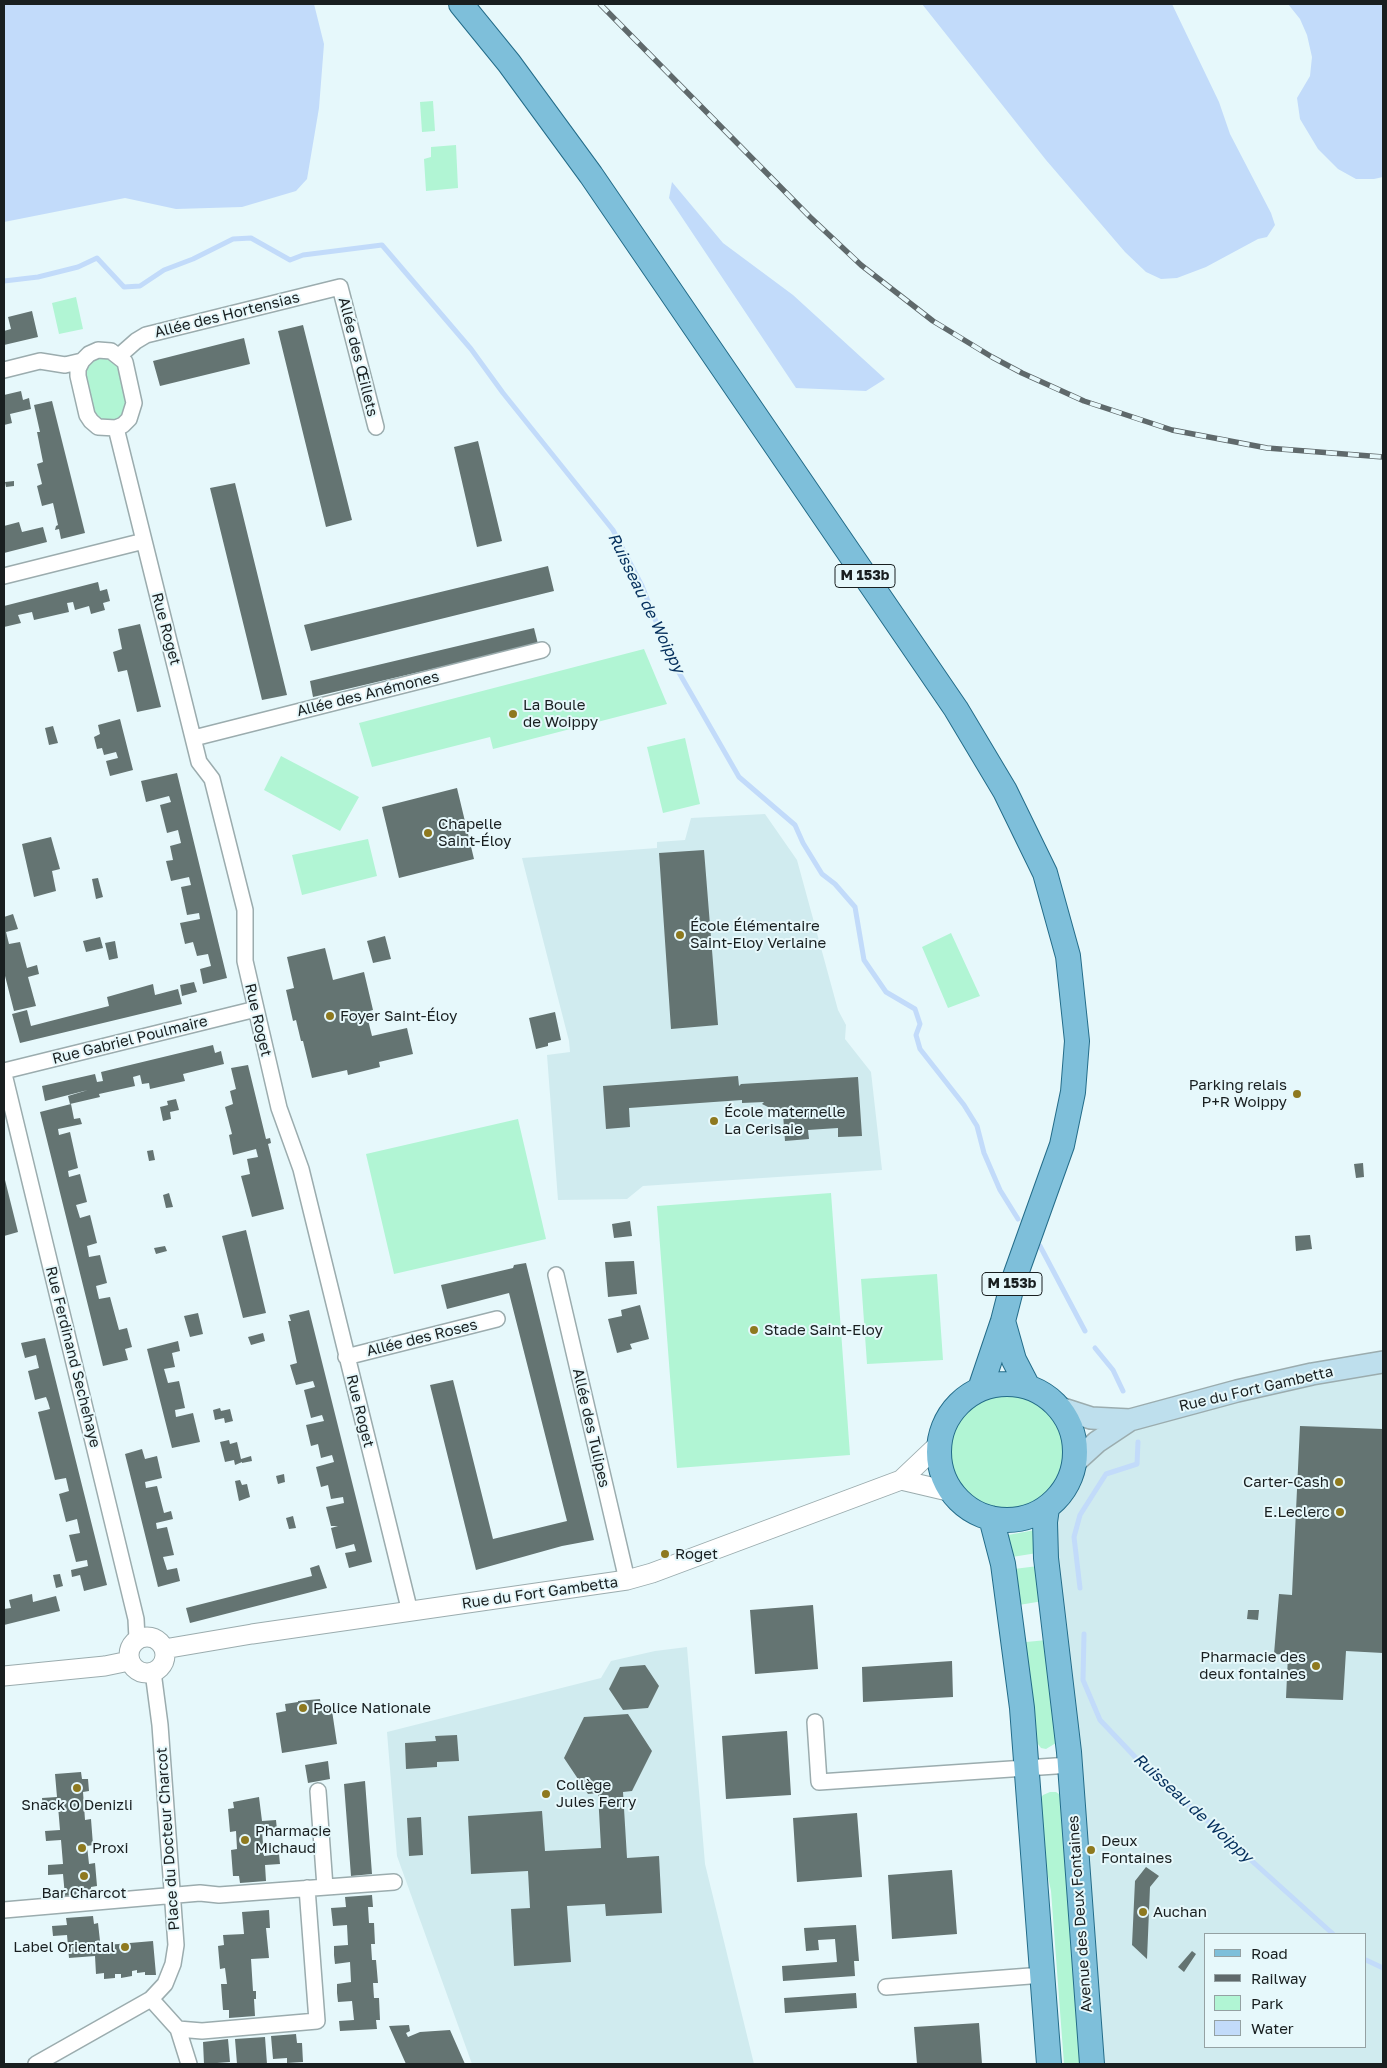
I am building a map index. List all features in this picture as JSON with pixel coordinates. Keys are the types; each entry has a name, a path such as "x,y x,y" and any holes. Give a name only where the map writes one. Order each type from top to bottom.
{"main road":[{"name":"M 153b","path":"461,4 509,63 591,175 956,709 1005,791 1045,873 1068,956 1077,1041 1073,1092 1062,1145 1013,1282 1004,1321 980,1389"},
{"name":"M 153b","path":"1004,1321 1014,1360 1028,1387"},
{"name":"Rue du Fort Gambetta","path":"1060,1408 1091,1418 1130,1420 1237,1391 1312,1374 1383,1362"},
{"path":"1004,1384 1028,1387 1044,1394 1060,1408 1070,1424 1075,1442 1075,1462 1066,1487 1047,1508 1032,1516 1012,1520 991,1518 969,1509 952,1492 944,1478 939,1461 939,1444 943,1427 952,1411 965,1398 980,1389 1004,1384"},
{"name":"Rue du Fort Gambetta","path":"1075,1462 1097,1442 1130,1420"},
{"name":"Avenue des Deux Fontaines","path":"1047,1508 1045,1522 1046,1558 1070,1765 1092,2064"},
{"path":"991,1518 1004,1564 1022,1708 1049,2064"}],"street":[{"name":"Allée des Hortensias","path":"119,356 146,335 340,288"},
{"name":"Allée des Œillets","path":"340,288 376,426"},
{"path":"98,350 111,351 119,356 125,362 134,404 129,419 123,425 107,429 98,426 86,415 78,369 82,361 89,354 98,350"},
{"path":"4,370 40,361 65,365 82,361"},
{"name":"Rue Roget","path":"116,428 199,762 212,779 244,910 244,961 279,1108 301,1169 410,1612"},
{"path":"4,576 144,541"},
{"name":"Allée des Anémones","path":"194,738 542,650"},
{"name":"Rue Gabriel Poulmaire","path":"4,1073 256,1009"},
{"name":"Rue Ferdinand Sechehaye","path":"4,1073 136,1619 138,1628 137,1639"},
{"name":"Allée des Tulipes","path":"556,1275 627,1580"},
{"name":"Allée des Roses","path":"346,1357 497,1319"},
{"name":"Rue du Fort Gambetta","path":"164,1649 252,1634 627,1580 667,1567 901,1480 939,1444"},
{"path":"901,1480 952,1492"},
{"path":"142,1637 153,1638 162,1644 164,1649 164,1660 158,1669 153,1672 147,1673 136,1670 129,1660 129,1649 137,1639 142,1637"},
{"path":"4,1676 105,1666 129,1660"},
{"name":"Place du Docteur Charcot","path":"151,1999 165,1984 176,1945 162,1749 153,1672"},
{"path":"815,1722 819,1782 1070,1765"},
{"path":"318,1790 325,1887"},
{"path":"4,1910 213,1893 219,1895 394,1882"},
{"path":"178,2029 202,2031 317,2021 307,1888"},
{"path":"886,1987 1043,1975"},
{"path":"36,2064 151,1999 178,2029 189,2064"}],"shaded area":[{"path":"765,814 797,860 838,1010 846,1025 845,1039 871,1072 882,1170 643,1186 627,1199 558,1200 547,1055 570,1052 569,1041 522,858 657,848 657,842 685,840 691,818"},
{"path":"1383,1362 1383,2064 1092,2064 1047,1508 1066,1487 1075,1462 1130,1420"},
{"name":"Collège Jules Ferry","path":"687,1647 705,1864 754,2064 472,2064 397,1856 387,1732 601,1678 611,1661 655,1651"}],"green space":[{"path":"433,101 435,131 422,132 420,102"},
{"path":"456,145 458,188 426,191 424,159 431,157 431,147"},
{"path":"76,297 83,329 59,334 52,303"},
{"path":"104,356 119,364 129,404 121,419 105,423 95,417 83,375 84,368 91,359"},
{"name":"La Boule de Woippy","path":"644,649 667,704 493,749 490,737 372,767 359,723"},
{"path":"685,738 700,804 663,813 647,747"},
{"path":"281,756 359,797 340,831 264,790"},
{"path":"368,839 377,876 302,895 292,855"},
{"path":"951,933 980,996 948,1008 922,947"},
{"path":"518,1119 546,1239 394,1274 366,1154"},
{"name":"Stade Saint-Eloy","path":"831,1193 850,1455 677,1468 657,1206"},
{"path":"937,1274 943,1360 867,1364 861,1279"},
{"path":"1007,1396 1029,1400 1047,1413 1060,1431 1064,1453 1060,1475 1047,1493 1029,1506 1007,1510 985,1506 967,1493 954,1475 950,1453 954,1431 967,1413 985,1400"},
{"path":"1035,1530 1037,1553 1012,1557 1008,1535"},
{"path":"1038,1566 1043,1601 1019,1605 1014,1569"},
{"path":"1047,1640 1056,1743 1046,1749 1041,1748 1034,1739 1026,1642"},
{"path":"1056,1792 1062,1796 1083,2064 1064,2064 1051,1891 1042,1848 1039,1800 1043,1795"}],"water":[{"path":"4,4 314,4 324,44 319,108 307,179 296,191 242,207 176,209 125,198 4,222"},
{"path":"922,4 1172,4 1219,102 1230,134 1271,213 1275,225 1267,237 1258,239 1206,267 1177,278 1161,279 1146,272 1125,252 1046,160"},
{"path":"1288,4 1383,4 1383,177 1356,179 1338,169 1318,149 1300,119 1297,98 1310,76 1312,57 1307,35 1300,19"},
{"path":"672,182 723,243 793,295 885,379 866,391 796,388 669,198"}],"building":[{"path":"32,311 38,337 4,345 4,331 11,329 8,317"},
{"path":"303,325 352,520 326,527 278,331"},
{"path":"244,338 250,364 160,386 153,361"},
{"path":"21,391 23,400 29,398 31,409 10,414 12,423 4,425 4,395"},
{"path":"52,401 85,533 61,539 59,529 55,530 58,525 53,503 42,506 37,486 42,484 37,464 43,462 37,432 40,432 34,405"},
{"path":"478,441 502,541 477,547 454,447"},
{"path":"14,481 14,486 6,487 5,482"},
{"path":"235,483 287,695 262,700 210,488"},
{"path":"19,522 22,532 43,527 47,542 4,553 4,526"},
{"path":"548,566 554,591 311,651 304,625"},
{"path":"98,582 100,591 107,589 110,601 103,603 105,610 91,614 89,606 75,610 73,602 67,603 69,612 34,620 32,612 18,615 21,623 4,627 4,606"},
{"path":"140,624 161,707 137,712 127,670 118,672 113,652 122,649 118,629"},
{"path":"534,628 538,644 313,697 310,681"},
{"path":"120,719 133,770 110,776 106,761 118,758 116,752 104,755 102,748 97,749 94,737 100,734 98,725"},
{"path":"53,726 58,743 49,745 45,728"},
{"path":"177,773 227,978 203,984 200,969 211,966 208,954 197,956 193,942 185,944 180,923 200,919 199,913 187,915 181,887 191,885 189,877 171,881 166,861 173,860 170,846 181,843 178,830 167,833 160,805 171,802 169,796 146,802 141,781"},
{"name":"Chapelle Saint-Éloy","path":"457,788 474,859 399,878 382,807"},
{"path":"51,837 60,869 52,871 56,891 34,897 22,844"},
{"path":"704,850 718,1025 671,1029 659,853"},
{"path":"98,878 103,897 96,899 92,879"},
{"path":"13,914 18,929 6,932 9,944 20,942 27,968 37,965 39,974 28,977 36,1006 14,1011 4,972 4,917"},
{"path":"385,936 391,959 373,963 367,941"},
{"path":"100,937 103,948 86,952 83,941"},
{"path":"115,941 118,958 109,960 105,943"},
{"name":"Foyer Saint-Éloy","path":"325,948 333,980 364,972 373,1010 366,1012 372,1036 407,1028 413,1054 379,1062 380,1067 348,1075 347,1070 312,1078 296,1020 293,1021 286,990 294,988 287,957"},
{"path":"194,982 197,992 182,996 180,985"},
{"path":"153,984 155,995 178,989 182,1004 20,1043 12,1014 27,1010 31,1026 109,1006 107,997"},
{"path":"555,1012 561,1040 548,1043 548,1046 536,1049 529,1018"},
{"path":"213,1045 215,1053 221,1051 224,1064 183,1074 185,1081 150,1089 149,1083 142,1084 140,1075 133,1077 135,1086 99,1094 100,1097 70,1104 68,1096 88,1090 45,1101 42,1086 95,1074 97,1082 103,1081 101,1072"},
{"path":"248,1065 266,1139 270,1138 271,1143 268,1144 284,1209 252,1217 241,1176 250,1174 247,1159 258,1157 256,1149 233,1155 229,1135 232,1134 225,1107 233,1104 230,1091 236,1089 231,1068"},
{"path":"738,1076 739,1086 741,1084 858,1077 862,1136 838,1137 838,1128 808,1130 809,1139 785,1141 783,1114 773,1114 773,1111 767,1110 768,1107 762,1104 764,1102 742,1103 742,1100 629,1108 630,1127 606,1129 603,1086"},
{"path":"176,1099 179,1110 170,1112 171,1119 163,1121 160,1107 168,1105 167,1101"},
{"path":"71,1104 74,1119 80,1118 82,1124 58,1129 59,1135 70,1132 78,1168 68,1171 69,1177 80,1174 87,1202 76,1205 80,1218 90,1215 97,1243 87,1246 89,1257 100,1255 107,1283 96,1286 99,1299 110,1297 119,1330 127,1328 132,1347 125,1349 128,1360 103,1366 40,1112"},
{"path":"153,1150 155,1160 149,1161 147,1151"},
{"path":"1363,1163 1364,1177 1356,1178 1354,1164"},
{"path":"4,1176 18,1232 4,1236"},
{"path":"169,1193 173,1207 166,1208 163,1195"},
{"path":"630,1221 632,1236 614,1238 612,1224"},
{"path":"246,1230 266,1313 243,1318 222,1236"},
{"path":"1310,1235 1312,1249 1296,1251 1295,1236"},
{"path":"165,1246 167,1251 156,1254 154,1248"},
{"path":"634,1261 637,1294 608,1297 605,1262"},
{"path":"526,1263 594,1540 562,1546 476,1570 430,1385 453,1380 493,1539 567,1521 509,1293 447,1309 441,1285 513,1268 514,1265"},
{"path":"640,1305 649,1339 630,1344 632,1349 617,1353 608,1319 622,1316 621,1310"},
{"path":"309,1310 372,1562 349,1568 345,1553 356,1551 354,1544 336,1549 331,1528 338,1526 331,1526 326,1507 344,1503 343,1497 331,1499 328,1485 321,1487 316,1467 334,1462 332,1455 321,1458 318,1444 311,1446 306,1425 324,1421 322,1415 311,1418 304,1390 315,1387 313,1381 296,1385 290,1365 297,1363 288,1321 291,1321 289,1315"},
{"path":"198,1313 203,1334 190,1337 184,1316"},
{"path":"263,1333 265,1341 251,1345 248,1337"},
{"path":"45,1338 107,1585 84,1591 80,1575 72,1577 71,1570 88,1566 87,1560 76,1562 69,1535 80,1533 77,1519 66,1522 59,1494 69,1491 66,1478 55,1480 38,1412 50,1409 46,1397 35,1400 28,1371 39,1368 36,1355 25,1358 21,1343"},
{"path":"178,1341 180,1351 172,1353 175,1367 164,1369 168,1383 179,1381 185,1408 175,1410 176,1417 193,1413 200,1442 172,1448 147,1349"},
{"path":"220,1408 221,1411 230,1409 233,1421 225,1423 224,1418 215,1420 213,1410"},
{"name":"E.Leclerc","path":"1300,1426 1383,1429 1383,1653 1346,1651 1343,1700 1286,1698 1288,1655 1274,1654 1279,1594 1292,1595"},
{"path":"229,1440 230,1444 237,1442 241,1459 251,1456 252,1461 235,1465 234,1460 225,1462 220,1442"},
{"path":"142,1449 145,1459 157,1456 162,1478 145,1482 146,1488 157,1486 164,1513 171,1511 173,1519 156,1523 157,1529 167,1527 174,1555 163,1557 167,1570 177,1568 180,1581 158,1587 125,1454"},
{"path":"284,1474 285,1482 278,1484 276,1476"},
{"path":"240,1480 242,1485 247,1484 250,1497 239,1501 235,1481"},
{"path":"293,1516 296,1528 289,1529 286,1518"},
{"path":"319,1565 327,1588 190,1623 186,1608 312,1576 310,1568"},
{"path":"60,1574 63,1586 56,1588 53,1575"},
{"path":"32,1594 33,1602 56,1596 60,1611 4,1625 4,1609 11,1608 9,1600"},
{"path":"813,1605 818,1669 755,1674 750,1610"},
{"path":"1248,1610 1259,1610 1258,1620 1247,1619"},
{"path":"952,1661 953,1697 863,1702 862,1667"},
{"path":"645,1665 659,1686 648,1708 623,1710 609,1689 620,1667"},
{"path":"320,1699 321,1706 331,1704 337,1744 282,1753 276,1713 286,1711 285,1704"},
{"path":"628,1714 652,1751 632,1791 623,1792 627,1858 659,1856 662,1913 606,1916 605,1904 567,1906 571,1962 514,1966 511,1909 530,1908 528,1871 471,1874 468,1816 542,1811 545,1851 601,1848 598,1793 588,1794 564,1758 584,1717"},
{"path":"787,1731 791,1795 726,1799 722,1736"},
{"path":"457,1735 459,1761 437,1762 437,1767 406,1769 405,1743 436,1741 435,1736"},
{"path":"328,1761 330,1779 308,1783 305,1765"},
{"path":"81,1772 82,1779 88,1779 89,1791 83,1792 85,1820 91,1819 93,1845 87,1846 89,1864 95,1863 97,1886 91,1887 91,1894 65,1896 63,1874 48,1875 48,1865 63,1864 61,1840 46,1841 45,1831 60,1830 58,1806 43,1808 42,1798 57,1797 55,1774"},
{"path":"365,1781 372,1874 351,1876 344,1784"},
{"path":"259,1797 262,1821 276,1820 277,1830 262,1831 264,1856 279,1854 280,1864 265,1865 266,1881 240,1883 239,1876 233,1876 231,1850 237,1849 236,1831 230,1832 228,1809 234,1808 233,1802"},
{"path":"857,1813 862,1877 797,1882 793,1818"},
{"path":"421,1817 423,1855 409,1856 407,1818"},
{"path":"1146,1867 1159,1876 1150,1887 1147,1959 1132,1945 1135,1881"},
{"path":"952,1870 957,1934 892,1939 888,1875"},
{"path":"372,1895 373,1907 368,1907 369,1923 374,1923 375,1944 371,1944 372,1960 376,1960 378,1983 373,1983 374,1998 379,1998 380,2020 376,2020 377,2029 340,2031 339,2021 354,2020 352,2001 338,2002 337,1993 337,1984 351,1982 350,1962 335,1964 334,1946 348,1945 347,1925 333,1926 331,1908 346,1907 345,1897"},
{"path":"269,1910 270,1928 266,1928 269,1958 251,1959 253,1991 256,1991 256,1999 254,1999 255,2016 229,2018 229,2010 223,2010 221,1984 227,1984 225,1968 220,1969 218,1946 224,1945 223,1935 244,1934 242,1912"},
{"path":"93,1916 94,1924 98,1923 100,1941 95,1941 95,1946 153,1941 156,1975 145,1975 145,1972 137,1973 137,1970 132,1971 132,1976 121,1978 121,1974 115,1974 115,1978 104,1979 104,1973 96,1974 95,1956 69,1958 67,1935 53,1936 52,1926 67,1925 66,1918"},
{"path":"856,1925 859,1961 854,1961 855,1976 783,1981 782,1966 837,1962 835,1939 818,1940 819,1950 806,1951 804,1928"},
{"path":"1192,1951 1196,1954 1184,1972 1178,1967"},
{"path":"856,1993 857,2008 785,2013 784,1998"},
{"path":"979,2023 982,2064 917,2064 914,2027"},
{"path":"409,2025 410,2031 406,2033 408,2037 420,2032 450,2030 465,2064 406,2064 389,2026"},
{"path":"296,2034 297,2043 302,2043 303,2062 287,2063 287,2058 273,2059 271,2036"},
{"path":"265,2037 267,2064 237,2064 235,2039"},
{"path":"228,2039 230,2062 204,2064 203,2042"}],"waterway":[{"name":"Ruisseau de Woippy","path":"4,281 38,277 78,267 97,258 124,287 140,286 164,270 193,259 233,239 251,238 290,260 303,255 382,245 471,349 503,393 613,530 642,586 670,657 739,777 795,825 803,843 822,874 835,884 855,907 864,960 886,992 915,1009 920,1024 916,1035 920,1049 964,1105 977,1126 984,1153 1000,1190 1018,1219"},
{"name":"Ruisseau de Woippy","path":"1040,1246 1085,1331"},
{"name":"Ruisseau de Woippy","path":"1095,1348 1113,1370 1123,1391"},
{"name":"Ruisseau de Woippy","path":"1080,1588 1074,1537 1080,1515 1106,1474 1137,1464 1138,1442"},
{"name":"Ruisseau de Woippy","path":"1084,1634 1083,1680 1100,1720 1156,1779 1202,1816 1332,1933"},
{"name":"Ruisseau de Woippy","path":"1367,1960 1383,1968"}],"railway":[{"path":"600,4 810,217 861,265 933,321 992,357 1084,401 1172,430 1267,448 1383,457"}],"place":[{"name":"La Boule de Woippy","path":"513,714"},
{"name":"Chapelle Saint-Éloy","path":"428,833"},
{"name":"École Élémentaire Saint-Eloy Verlaine","path":"680,935"},
{"name":"Foyer Saint-Éloy","path":"330,1016"},
{"name":"Parking relais P+R Woippy","path":"1297,1094"},
{"name":"École maternelle La Cerisaie","path":"714,1121"},
{"name":"Stade Saint-Eloy","path":"754,1330"},
{"name":"Carter-Cash","path":"1339,1482"},
{"name":"E.Leclerc","path":"1340,1512"},
{"name":"Roget","path":"665,1554"},
{"name":"Pharmacie des deux fontaines","path":"1316,1666"},
{"name":"Police Nationale","path":"303,1708"},
{"name":"Snack O Denizli","path":"77,1788"},
{"name":"Collège Jules Ferry","path":"546,1794"},
{"name":"Pharmacie Michaud","path":"245,1840"},
{"name":"Proxi","path":"82,1848"},
{"name":"Deux Fontaines","path":"1091,1850"},
{"name":"Bar Charcot","path":"84,1876"},
{"name":"Auchan","path":"1143,1912"},
{"name":"Label Oriental","path":"125,1947"}]}
